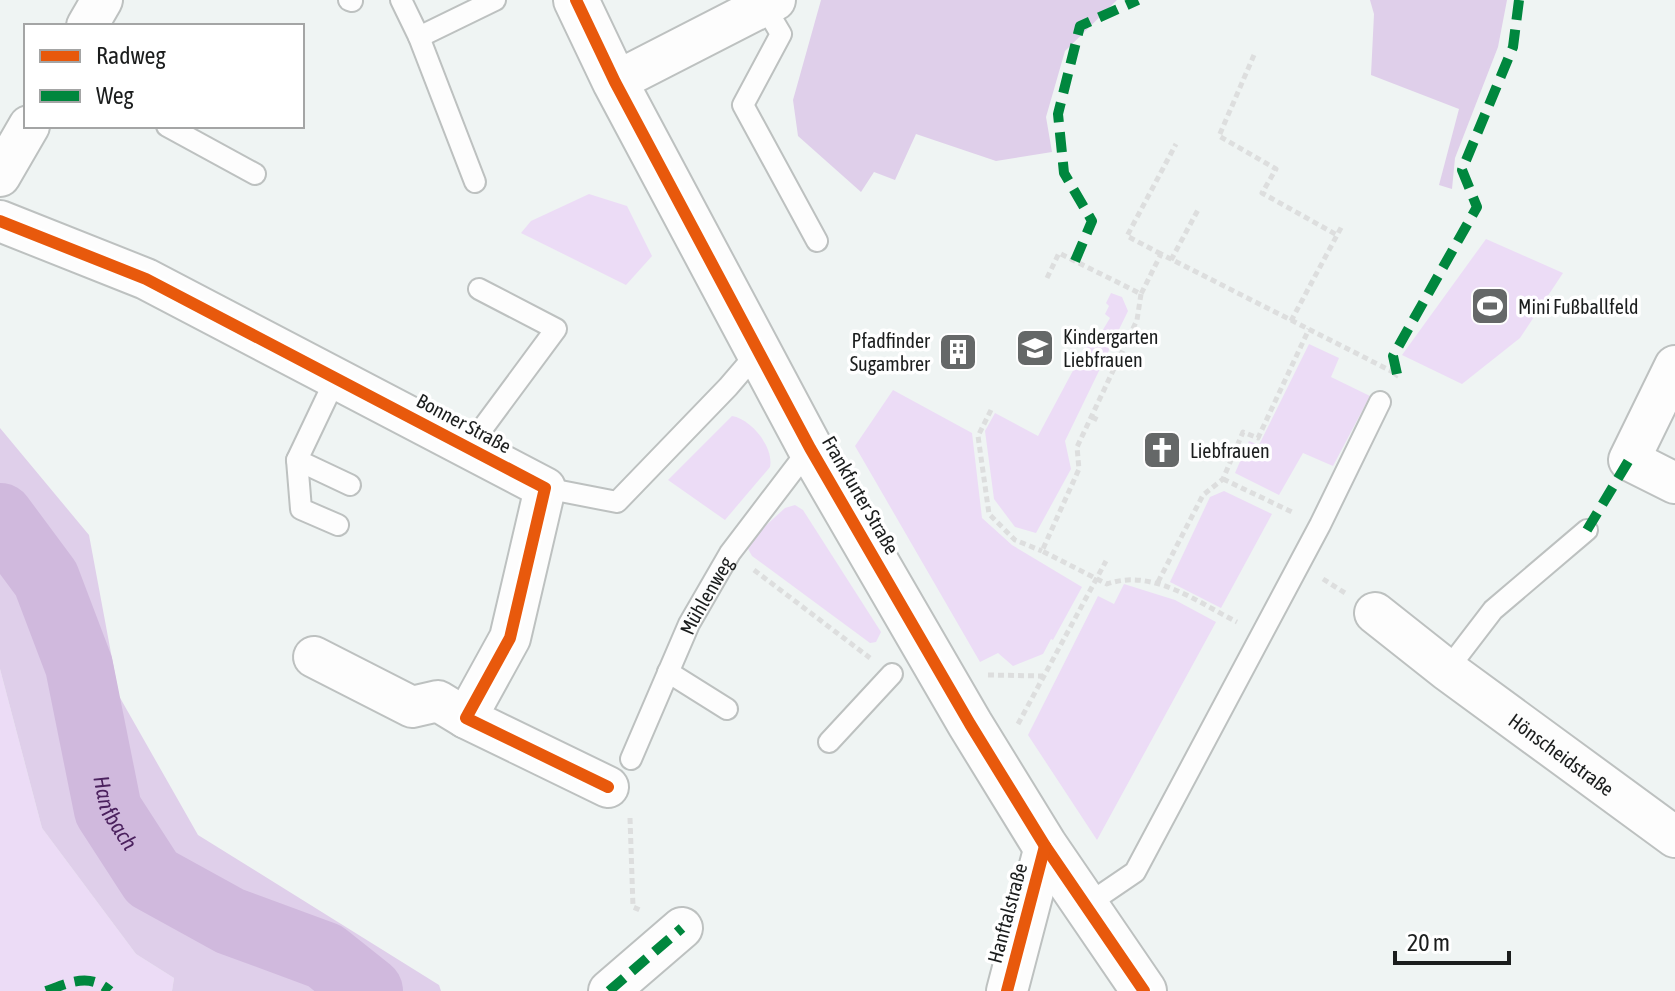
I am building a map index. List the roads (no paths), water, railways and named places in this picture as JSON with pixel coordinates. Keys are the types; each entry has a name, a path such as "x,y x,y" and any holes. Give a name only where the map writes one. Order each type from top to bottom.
{"main road":[{"name":"Frankfurter Straße","path":"576,0 615,82 810,448 970,724 1045,846 1144,991"}],"street":[{"path":"88,24 102,0"},
{"path":"615,82 770,3"},
{"path":"0,176 28,128"},
{"name":"Bonner Straße","path":"0,221 146,279 545,488"},
{"path":"1675,366 1629,460 1675,483"},
{"path":"466,718 510,638 545,488"},
{"name":"Hönscheidstraße","path":"1375,613 1447,670 1675,837"},
{"path":"314,657 412,707 438,701 466,718 620,773"},
{"name":"Hanftalstraße","path":"1007,991 1045,846"},
{"path":"609,991 682,928"}],"lane":[{"path":"401,0 419,37 475,182"},
{"path":"419,37 495,0"},
{"path":"770,3 781,34 743,105 817,241"},
{"path":"171,128 255,174"},
{"path":"468,448 556,329 479,289"},
{"name":"Bonner Straße","path":"545,488 617,502 758,352"},
{"path":"336,378 297,460 301,509 338,525"},
{"path":"1085,906 1135,872 1263,635 1380,402"},
{"name":"Mühlenweg","path":"620,773 689,624 730,553 810,448"},
{"path":"297,460 350,485"},
{"path":"1447,670 1493,610 1587,530"},
{"path":"668,672 727,709"},
{"path":"829,742 892,674"}],"waterway":[{"name":"Hanfbach","path":"0,517 46,579 79,666 108,810 152,878 230,921 325,956 369,991"}],"place":[{"name":"Mini Fußballfeld","path":"1490,306"},
{"name":"Kindergarten Liebfrauen","path":"1035,348"},
{"name":"Pfadfinder Sugambrer","path":"958,352"},
{"name":"Liebfrauen","path":"1162,450"}]}
